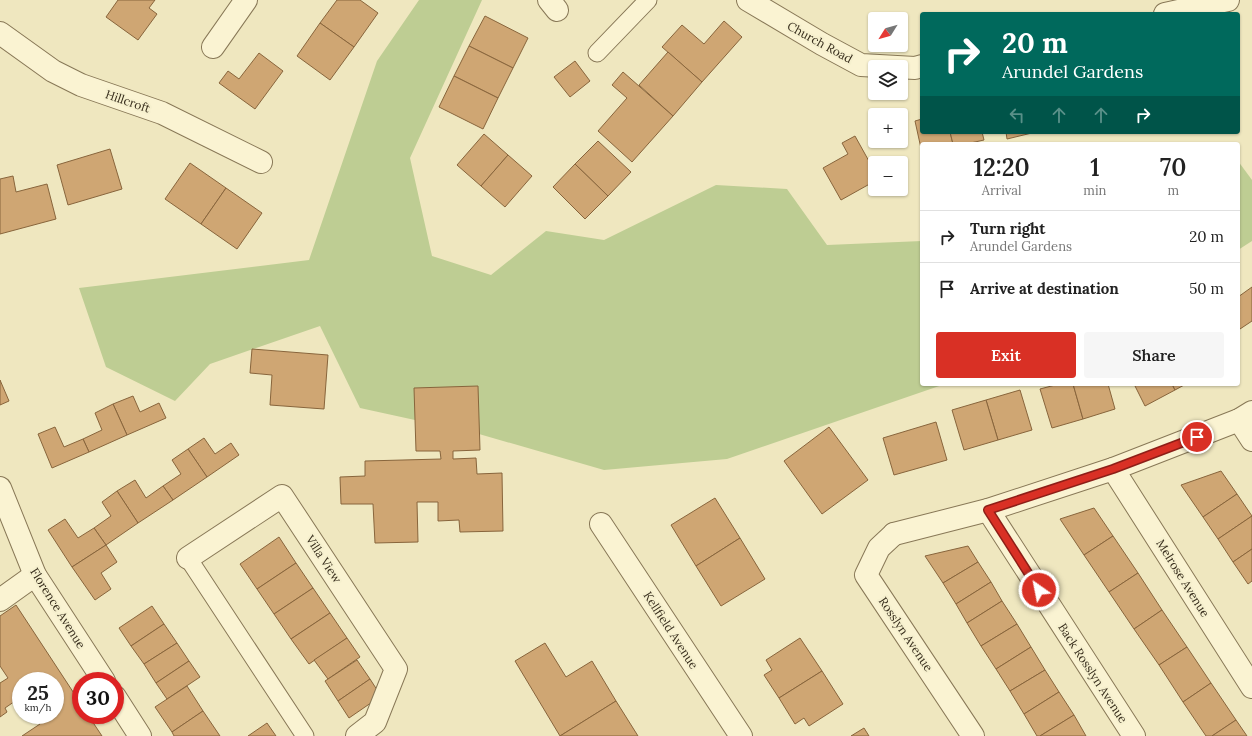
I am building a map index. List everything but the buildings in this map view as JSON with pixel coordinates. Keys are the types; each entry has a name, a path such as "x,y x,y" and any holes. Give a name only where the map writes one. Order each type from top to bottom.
{"street":[{"path":"213,47 246,0"},
{"name":"Church Road","path":"748,0 822,44 861,65 915,68 920,67"},
{"path":"1174,12 1228,0"},
{"name":"Hillcroft","path":"0,33 53,72 81,85 162,113 261,162"},
{"path":"988,510 1113,469 1245,416 1252,440"},
{"name":"Melrose Avenue","path":"1113,469 1252,687"},
{"name":"Florence Avenue","path":"0,488 35,575 98,672"},
{"name":"Villa View","path":"188,558 282,496 396,669 375,722 357,736"},
{"name":"Rosslyn Avenue","path":"973,736 866,575 879,548 894,534 988,510"},
{"name":"Back Rosslyn Avenue","path":"988,510 1134,736"},
{"name":"Kellfield Avenue","path":"601,524 741,736"},
{"path":"0,600 35,575"},
{"path":"124,711 140,736"}],"lane":[{"path":"597,53 648,0"},
{"path":"188,558 305,736"}],"green space":[{"path":"419,0 482,0 410,158 432,256 491,275 546,231 604,240 716,185 787,189 827,245 920,241 920,386 939,386 727,459 604,470 479,434 360,408 320,326 210,364 175,401 106,367 79,288 309,260 377,61"},
{"path":"1240,164 1252,180 1252,241 1240,249"}],"route":[{"path":"1039,590 988,510 1113,469 1197,437"}]}
